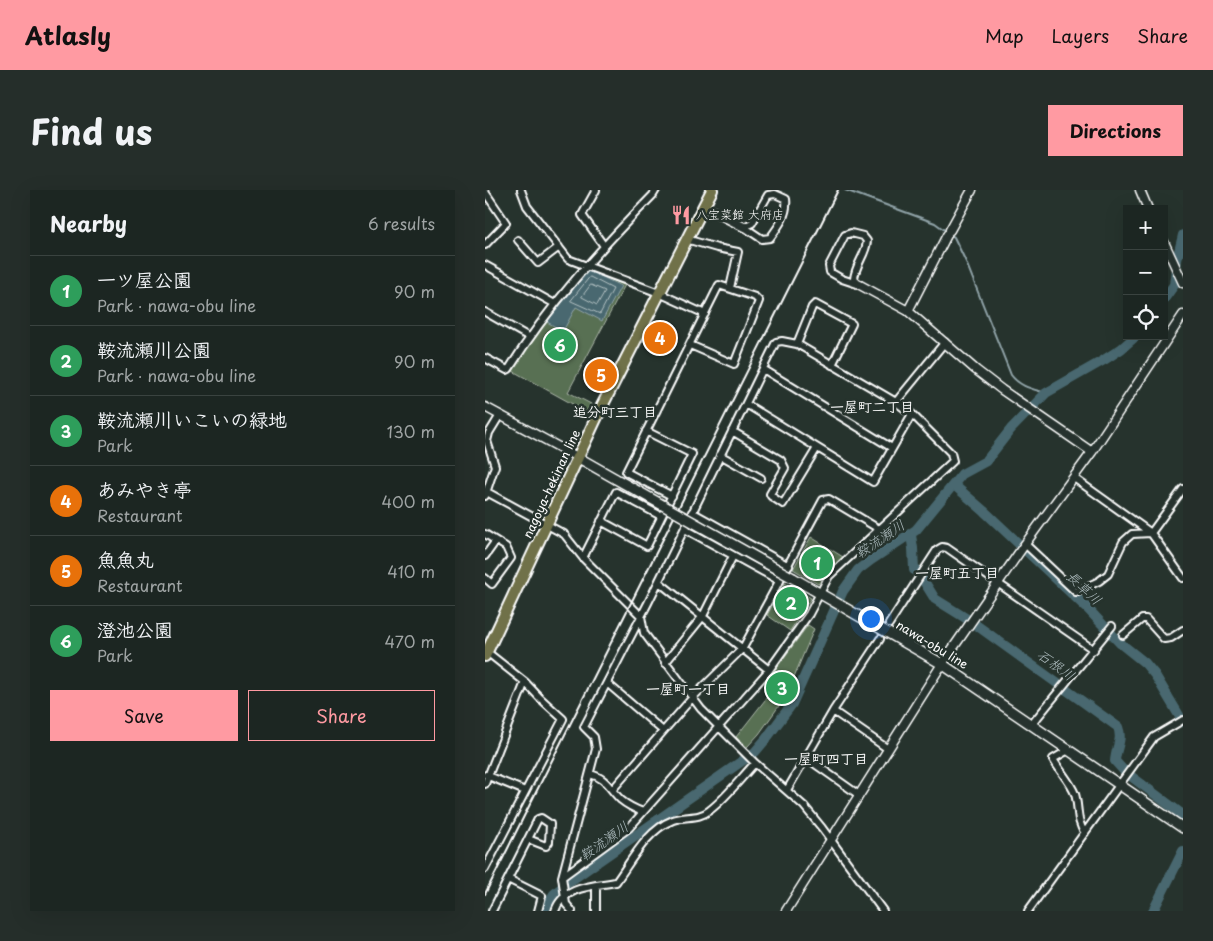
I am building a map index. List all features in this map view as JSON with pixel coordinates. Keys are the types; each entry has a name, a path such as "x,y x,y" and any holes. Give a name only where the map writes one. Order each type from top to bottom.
{"main road":[{"name":"nagoya-hekinan line","path":"487,647 579,458 601,408 711,190"},
{"name":"nawa-obu line","path":"579,458 850,610 942,664 1183,828"}],"street":[{"path":"521,190 527,206 568,259 705,314"},
{"path":"596,190 582,215 604,246"},
{"path":"485,358 507,370 509,369 529,336 555,304 604,246 656,190"},
{"path":"908,311 948,232 972,190"},
{"path":"1139,190 1146,205"},
{"path":"485,191 506,223 485,245"},
{"path":"703,206 744,227 762,240 770,238 780,224 787,207 786,199 775,194 768,194 752,222 744,227"},
{"path":"860,285 854,279 855,271 867,247 867,241 863,236 851,233 845,235 829,266 830,272 842,279 860,285 908,311 976,370 1092,452"},
{"path":"686,238 717,248 738,252 730,288"},
{"path":"518,240 538,263 559,247"},
{"path":"1168,250 1183,283"},
{"path":"485,265 555,304"},
{"path":"672,496 626,472 719,284 755,297 759,302 734,364 690,345"},
{"path":"797,344 812,307 815,304 852,324 833,366"},
{"path":"485,312 529,336"},
{"path":"786,911 942,664 1022,547 1092,452 1183,315"},
{"path":"562,878 625,832 769,670 809,614 829,576 953,461 951,453 912,414 896,402 797,344 777,342 659,582 584,727 594,737 595,749 562,878 566,904 572,911"},
{"path":"896,402 945,342"},
{"path":"763,369 892,448"},
{"path":"746,404 873,482 912,414"},
{"path":"485,407 579,458"},
{"path":"500,415 489,433 487,441 495,466 486,493 564,534 583,558 641,616 644,633 701,709 755,763 805,806 883,911"},
{"path":"601,521 647,546 692,454 646,431"},
{"path":"733,431 781,460 785,468 770,494 783,504 817,448"},
{"path":"720,455 761,478"},
{"path":"1074,478 1151,533 1183,578"},
{"path":"1151,533 1183,489"},
{"path":"583,558 616,492 661,516"},
{"path":"613,790 693,697 743,648 823,500 829,499 879,529"},
{"path":"692,512 789,566"},
{"path":"685,529 780,581"},
{"path":"1022,547 1076,592 1099,581 1108,574 1123,542 1131,534 1151,533"},
{"path":"485,534 506,548 511,558 492,584 485,578"},
{"path":"485,556 495,542"},
{"path":"889,624 937,550 942,547 947,548 999,582 1094,650"},
{"path":"665,663 703,616 733,556"},
{"path":"659,582 769,670"},
{"path":"1123,635 1142,619 1146,620 1164,639 1171,638 1183,630"},
{"path":"1032,724 1112,626"},
{"path":"787,790 833,711 880,639"},
{"path":"485,869 563,719 487,647"},
{"path":"485,784 525,682"},
{"path":"607,683 663,731"},
{"path":"833,711 888,749"},
{"path":"1028,911 1153,737 1183,720"},
{"path":"1068,748 1053,759 1074,792 1078,815 1085,833"},
{"path":"805,757 859,796"},
{"path":"555,911 557,905 572,890 616,882 650,835 672,820 695,818 709,811 755,763"},
{"path":"590,774 608,783 622,800 643,812"},
{"path":"487,775 525,791"},
{"path":"492,911 528,839 538,819 541,818 550,824 549,842 546,846 528,839"},
{"path":"508,879 542,896 538,911"},
{"path":"596,886 596,911"}],"green space":[{"path":"588,270 625,285 568,392 591,404 587,412 511,370 534,336"},
{"path":"811,537 843,557 818,584 793,569"},
{"path":"785,583 811,598 790,631 767,615"},
{"path":"808,625 814,629 786,696 759,734 747,747 736,737 780,681 772,674"}],"water":[{"path":"588,270 621,286 602,321 576,307 563,331 547,322"}],"waterway":[{"path":"845,190 935,223 954,237 966,262 1011,375 1023,385 1046,393"},
{"name":"鞍流瀬川","path":"1167,295 1174,285 1183,235"},
{"name":"鞍流瀬川","path":"543,911 554,894 566,884 755,752 792,704 843,591 858,570 916,530 962,474 986,461 1011,429 1046,393 1104,360 1131,340"},
{"name":"長草川","path":"954,485 1088,609 1120,643 1145,663 1155,675 1183,722"},
{"name":"石根川","path":"911,535 914,570 917,570 935,599 972,622 1118,727 1120,740 1115,761 1124,771 1183,815"},
{"name":"石根川","path":"1153,911 1183,851"}],"railway":[{"path":"485,894 838,190"}],"place":[{"name":"八宝菜館 大府店","path":"681,215"},
{"name":"あみやき亭","path":"660,338"},
{"name":"澄池公園","path":"560,345"},
{"name":"魚魚丸","path":"601,375"},
{"name":"一ツ屋公園","path":"817,563"},
{"name":"鞍流瀬川公園","path":"791,603"},
{"name":"鞍流瀬川いこいの緑地","path":"782,688"}],"district":[{"name":"一屋町二丁目","path":"872,407"},
{"name":"追分町三丁目","path":"615,412"},
{"name":"一屋町五丁目","path":"957,573"},
{"name":"一屋町一丁目","path":"688,689"},
{"name":"一屋町四丁目","path":"826,759"}]}
